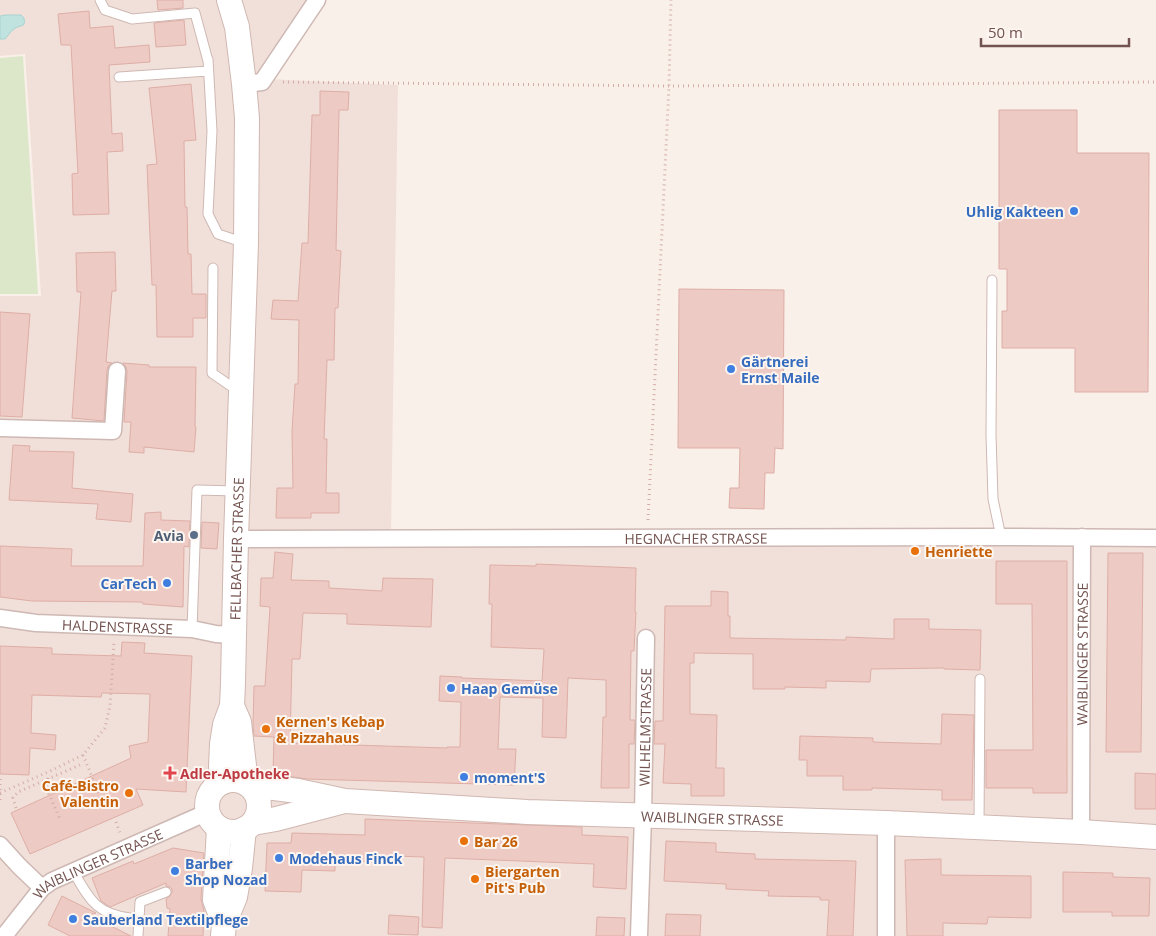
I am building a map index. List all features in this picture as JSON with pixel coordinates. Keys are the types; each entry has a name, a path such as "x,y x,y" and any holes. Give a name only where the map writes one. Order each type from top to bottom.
{"main road":[{"name":"FELLBACHER STRASSE","path":"223,782 222,744 225,725 232,706 237,491 246,243 247,118 253,83 229,0"},
{"name":"FELLBACHER STRASSE","path":"232,706 239,722 249,785"},
{"path":"238,780 249,785 257,796 259,804 258,812 249,826 235,897 223,930 215,900 213,820 208,799 214,788 223,782 238,780"},
{"name":"WAIBLINGER STRASSE","path":"249,785 298,791 345,800 527,812 886,823 1156,837"},
{"name":"WAIBLINGER STRASSE","path":"249,826 345,800"},
{"path":"213,820 231,832 249,826"}],"street":[{"path":"253,83 317,0"},
{"path":"0,428 113,431 117,371"},
{"name":"WAIBLINGER STRASSE","path":"1081,832 1082,537"},
{"name":"HEGNACHER STRASSE","path":"236,539 1156,538"},
{"name":"HALDENSTRASSE","path":"0,618 36,623 192,629 216,634 235,635"},
{"name":"WILHELMSTRASSE","path":"639,936 646,638"},
{"name":"WAIBLINGER STRASSE","path":"4,936 42,888 52,881 73,871 213,820"},
{"path":"886,823 886,936"},
{"path":"0,845 42,888"}],"lane":[{"path":"100,0 106,10 132,20 195,13 208,60 212,131 208,214 218,234 246,243"},
{"path":"119,77 208,71"},
{"path":"213,268 212,373 240,392"},
{"path":"992,280 991,435 993,499 1001,537"},
{"path":"192,629 197,490 237,491"},
{"path":"979,827 980,679"},
{"path":"73,871 94,904 107,913 130,918"},
{"path":"138,936 140,902 166,892"}],"path":[{"path":"647,538 669,86 671,0"},
{"path":"253,83 669,86 1156,82"},
{"path":"0,793 48,773 82,755 105,728 110,706 114,626"},
{"path":"82,755 102,801 108,798"},
{"path":"16,808 13,798 18,792 80,765"},
{"path":"48,773 49,794 60,819"},
{"path":"0,778 0,800"}],"shaded area":[{"path":"0,0 323,0 268,79 398,85 391,534 1156,534 1156,936 0,936 0,296 41,296 25,54 0,56"}],"green space":[{"path":"23,56 38,294 0,294 0,58"}],"water":[{"path":"21,15 24,18 24,24 11,31 5,39 0,39 0,16"}],"building":[{"path":"157,0 183,0 183,8 158,10"},
{"path":"89,11 90,28 113,26 115,48 149,45 150,62 109,65 112,134 122,133 123,151 107,152 109,214 73,215 72,174 78,173 71,45 61,45 58,14"},
{"path":"184,20 186,45 156,47 154,23"},
{"path":"191,84 196,140 184,141 188,254 191,254 192,294 206,294 206,318 193,318 193,337 157,337 156,285 152,285 147,165 157,164 149,88"},
{"path":"320,91 349,92 348,110 339,110 336,250 341,251 338,308 335,308 334,360 327,360 324,439 327,439 326,493 339,493 339,513 311,513 311,518 276,518 277,488 293,488 292,431 295,384 298,384 299,320 271,319 273,300 298,301 302,243 308,243 312,115 320,115"},
{"name":"Uhlig Kakteen","path":"999,110 1077,110 1077,153 1149,153 1148,392 1075,392 1075,348 1002,348 1002,311 1007,311 1007,269 999,269"},
{"path":"115,252 116,291 112,291 106,362 112,363 108,366 107,370 104,421 72,418 81,292 77,292 76,253"},
{"name":"Gärtnerei Ernst Maile","path":"679,289 784,290 783,449 775,448 774,473 765,473 764,509 729,508 730,488 739,488 740,448 678,448"},
{"path":"0,312 30,314 22,417 0,416"},
{"path":"123,363 149,365 149,367 196,367 194,452 144,447 144,453 129,452 131,422 124,422 127,372"},
{"path":"13,445 30,446 29,451 74,452 72,488 133,494 131,522 96,519 98,504 9,500"},
{"path":"161,512 161,520 190,521 189,547 184,546 183,607 143,604 142,602 32,601 0,597 0,546 72,549 71,566 143,566 145,513"},
{"path":"202,522 219,523 217,549 201,548"},
{"path":"275,552 293,554 291,580 329,581 329,588 382,591 383,578 433,579 431,627 347,624 347,614 303,613 300,659 292,659 290,743 460,747 461,702 439,701 440,676 542,681 544,649 491,647 492,604 489,604 490,565 536,566 536,564 636,568 636,612 634,651 631,651 630,720 635,720 634,744 629,744 629,788 601,788 603,717 606,717 606,680 568,678 566,738 542,737 543,698 500,697 498,749 516,749 514,785 307,779 273,774 274,737 254,736 253,726 254,686 265,686 270,607 260,606 261,578 273,578"},
{"path":"1108,553 1143,553 1141,752 1106,752"},
{"path":"996,561 1067,561 1067,793 1033,793 1033,788 986,788 986,750 1033,750 1032,604 996,604"},
{"path":"711,591 728,592 730,638 846,640 846,637 894,639 894,619 929,619 929,629 981,630 980,670 944,668 871,669 870,682 826,681 826,688 785,687 785,689 753,689 753,654 694,653 694,663 690,663 690,714 717,715 716,768 724,768 724,796 691,796 691,784 663,783 665,744 654,744 655,721 663,721 665,606 711,606"},
{"path":"122,642 145,643 144,653 192,656 186,792 136,789 143,805 30,854 11,813 131,758 129,746 148,742 150,694 102,693 101,697 32,695 31,733 56,735 55,750 30,748 29,775 0,774 0,646 52,648 52,654 121,656"},
{"path":"942,714 974,715 972,800 942,800 942,790 872,788 872,790 843,790 843,776 807,776 807,760 799,760 800,736 873,738 873,742 941,744"},
{"path":"1135,773 1156,774 1156,809 1135,809"},
{"path":"365,819 582,827 582,835 628,837 626,889 593,887 594,864 445,858 442,928 422,927 424,857 394,856 394,863 335,860 335,871 302,870 301,892 265,891 267,843 291,843 292,833 365,835"},
{"path":"666,841 716,843 716,852 755,854 755,859 856,861 853,936 827,936 829,900 820,900 820,897 768,896 769,891 726,889 726,884 664,881"},
{"path":"173,848 204,853 201,899 204,911 203,936 168,936 170,909 167,908 166,899 170,896 172,889 166,886 166,883 110,907 101,901 92,878 133,861 134,864"},
{"path":"941,859 941,875 1031,876 1031,918 988,917 987,924 943,923 943,936 907,936 905,860"},
{"path":"1063,872 1113,873 1113,877 1150,878 1149,916 1112,916 1112,912 1063,912"},
{"name":"Sauberland Textilpflege","path":"62,896 96,913 89,915 131,936 70,936 48,925"},
{"path":"666,914 701,915 700,936 665,936"},
{"path":"389,915 419,917 418,935 388,934"},
{"path":"597,917 625,918 624,936 596,936"}],"place":[{"name":"Uhlig Kakteen","path":"1074,211"},
{"name":"Gärtnerei Ernst Maile","path":"731,369"},
{"name":"Avia","path":"194,535"},
{"name":"Henriette","path":"915,551"},
{"name":"CarTech","path":"167,583"},
{"name":"Haap Gemüse","path":"451,688"},
{"name":"Kernen's Kebap & Pizzahaus","path":"266,729"},
{"name":"Adler-Apotheke","path":"170,773"},
{"name":"moment'S","path":"464,777"},
{"name":"Café-Bistro Valentin","path":"129,793"},
{"name":"Bar 26","path":"464,841"},
{"name":"Modehaus Finck","path":"279,858"},
{"name":"Barber Shop Nozad","path":"175,871"},
{"name":"Biergarten Pit's Pub","path":"475,879"},
{"name":"Sauberland Textilpflege","path":"73,919"}]}
